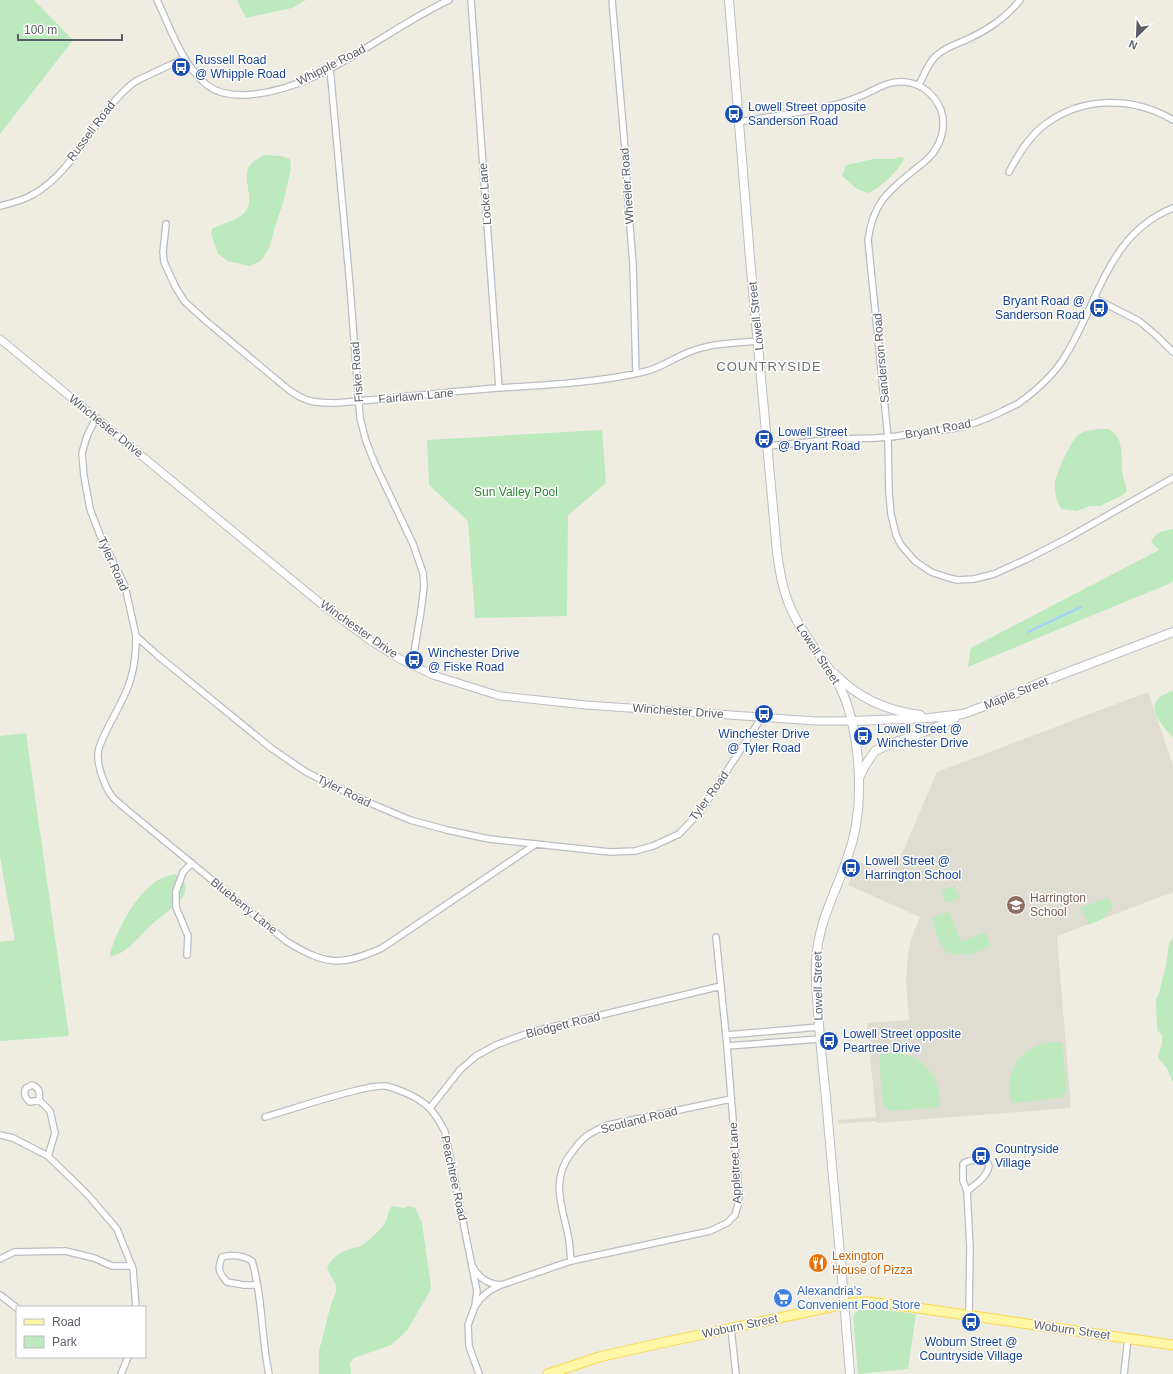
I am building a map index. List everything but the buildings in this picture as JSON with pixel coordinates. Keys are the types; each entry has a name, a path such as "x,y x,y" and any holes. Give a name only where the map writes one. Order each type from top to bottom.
{"main road":[{"name":"Lowell Street","path":"729,0 767,446 780,575 785,595 795,619 837,682 847,705 857,750 859,779 858,816 852,845 844,870 826,912 818,940 816,967 820,1039 850,1374"},
{"name":"Maple Street","path":"851,721 945,717 963,714 992,704 1042,682 1173,632"},
{"path":"814,648 841,680 858,694 869,700 904,713 945,717"},
{"path":"859,779 866,764 875,752 888,745 932,729 963,714"},
{"name":"Woburn Street","path":"548,1374 599,1357 856,1302 869,1302 969,1315 1173,1345"}],"street":[{"name":"Whipple Road","path":"157,0 191,68 207,85 218,91 234,94 261,94 308,79 352,56 449,0"},
{"name":"Locke Lane","path":"471,0 499,388"},
{"name":"Wheeler Road","path":"612,0 633,264 636,373"},
{"path":"739,122 834,105 892,82 906,82 919,85 930,62 935,56 991,27 1008,13 1020,0"},
{"name":"Russell Road","path":"0,206 27,198 51,182 119,95 128,86 185,58"},
{"name":"Fiske Road","path":"330,68 350,286 360,418 366,441 375,464 413,544 423,573 424,586 412,665"},
{"name":"Sanderson Road","path":"919,85 930,94 941,111 943,117 943,129 940,141 929,157 885,196 875,213 868,240 888,438 891,514 901,545 908,554 923,566 940,576 958,580 974,579 994,574 1027,559 1173,478"},
{"path":"1009,172 1020,152 1036,133 1054,119 1074,109 1098,103 1121,102 1143,106 1173,120"},
{"name":"Bryant Road","path":"767,446 839,439 888,438 966,426 1018,404 1036,390 1066,355 1078,335 1094,298 1117,254 1127,240 1151,220 1163,212 1173,208"},
{"name":"Fairlawn Lane","path":"166,224 163,252 165,264 185,302 289,390 308,401 323,403 359,401 564,383 636,373 657,368 687,353 716,344 758,341"},
{"path":"1094,298 1139,321 1173,352"},
{"name":"Winchester Drive","path":"0,339 325,607 371,641 412,665 433,675 500,696 594,706 816,721 851,721"},
{"name":"Tyler Road","path":"96,418 87,436 82,454 90,509 100,535 125,586 136,636 157,655 271,748 306,772 356,797 410,820 489,839 610,852 635,850 653,846 679,834 700,812 762,717"},
{"name":"Blueberry Lane","path":"136,636 136,654 131,679 99,750 99,765 103,779 111,796 286,941 305,953 339,962 363,957 382,948 536,844"},
{"path":"187,955 188,936 176,907 176,891 182,872 192,863"},
{"name":"Appletree Lane","path":"475,1306 481,1297 490,1290 501,1285 571,1261 710,1231 727,1223 735,1215 738,1206 739,1194 727,1046 716,937"},
{"name":"Blodgett Road","path":"430,1108 460,1070 476,1056 496,1045 531,1032 721,986"},
{"path":"726,1035 819,1027"},
{"path":"727,1046 820,1039"},
{"name":"Peachtree Road","path":"265,1117 330,1097 366,1088 385,1086 400,1090 418,1098 430,1108 438,1118 445,1132 473,1267 477,1291 475,1306 468,1325 469,1346 479,1374"},
{"name":"Scotland Road","path":"571,1261 569,1240 560,1200 559,1184 560,1174 567,1158 581,1140 590,1133 608,1125 731,1099"},
{"path":"39,1100 50,1111 54,1132 48,1156"},
{"path":"0,1135 13,1138 48,1156 88,1195 117,1229 132,1266 136,1306"},
{"path":"967,1191 988,1171 989,1166 987,1162 976,1160 967,1161 963,1164 963,1181 967,1191 970,1247 969,1315"},
{"path":"0,1259 14,1252 65,1251 94,1258 112,1266 132,1266"},
{"path":"257,1285 244,1285 227,1282 221,1276 218,1266 222,1257 231,1255 244,1257 252,1261 257,1285 265,1355 269,1374"},
{"path":"473,1267 476,1274 484,1280 493,1284 501,1285"},
{"path":"0,1295 16,1307"},
{"path":"731,1328 736,1374"},
{"path":"1124,1374 1128,1338"},
{"path":"121,1374 128,1358"}],"shaded area":[{"name":"Harrington School","path":"1148,692 1173,765 1173,892 1057,936 1071,1108 877,1123 876,1121 838,1124 838,1120 876,1117 867,1023 909,1020 906,981 908,954 911,939 920,917 848,885 857,861 892,877 937,772"}],"green space":[{"path":"0,0 34,0 73,40 0,134"},
{"path":"237,0 306,0 292,8 246,18"},
{"path":"264,155 281,156 290,159 291,169 283,203 270,246 259,262 249,266 228,261 218,254 211,234 212,229 236,219 243,214 249,202 247,182 248,169 255,160"},
{"path":"899,157 904,158 894,173 878,188 868,193 857,189 842,176 846,165 874,159 894,159"},
{"path":"1109,429 1118,438 1120,444 1122,470 1127,491 1123,495 1100,506 1090,506 1077,511 1061,509 1056,496 1055,482 1061,465 1075,438 1089,430"},
{"name":"Sun Valley Pool","path":"602,430 606,483 568,515 567,616 475,618 468,521 429,485 427,440"},
{"path":"1173,529 1173,582 968,667 971,648 1159,550 1151,542 1155,536 1160,532"},
{"path":"1173,691 1173,738 1158,718 1155,712 1155,706 1157,700 1163,695"},
{"path":"26,733 69,1036 0,1041 0,942 15,940 0,857 0,736"},
{"path":"175,874 185,886 185,892 180,900 147,929 131,946 111,957 110,953 118,933 127,914 133,906 147,889 157,881"},
{"path":"954,886 960,898 946,903 941,891"},
{"path":"1108,897 1113,907 1102,919 1089,925 1081,908"},
{"path":"949,912 961,942 985,932 991,946 967,956 965,953 957,955 946,951 939,939 932,918"},
{"path":"1173,938 1173,1083 1167,1068 1158,1056 1162,1043 1162,1036 1157,1030 1156,1000 1166,965 1169,944"},
{"path":"1050,1042 1062,1042 1067,1091 1061,1098 1012,1103 1010,1082 1016,1063 1022,1055 1030,1049"},
{"path":"892,1053 903,1054 913,1058 922,1063 929,1070 938,1087 939,1107 890,1111 883,1105 879,1055"},
{"path":"392,1206 404,1208 409,1206 415,1208 422,1223 431,1289 408,1329 391,1345 354,1358 350,1363 351,1374 319,1374 319,1351 331,1304 336,1292 336,1285 327,1269 331,1261 341,1253 360,1246 371,1238 385,1223"},
{"path":"858,1310 883,1310 916,1314 908,1369 858,1374 853,1318"}],"waterway":[{"path":"1028,632 1081,607"}],"place":[{"name":"Russell Road @ Whipple Road","path":"181,67"},
{"name":"Lowell Street opposite Sanderson Road","path":"734,114"},
{"name":"Bryant Road @ Sanderson Road","path":"1099,308"},
{"name":"Lowell Street @ Bryant Road","path":"764,439"},
{"name":"Winchester Drive @ Fiske Road","path":"414,660"},
{"name":"Winchester Drive @ Tyler Road","path":"764,714"},
{"name":"Lowell Street @ Winchester Drive","path":"863,736"},
{"name":"Lowell Street @ Harrington School","path":"851,868"},
{"name":"Harrington School","path":"1016,905"},
{"name":"Lowell Street opposite Peartree Drive","path":"829,1041"},
{"name":"Countryside Village","path":"981,1156"},
{"name":"Lexington House of Pizza","path":"818,1263"},
{"name":"Alexandria's Convenient Food Store","path":"783,1298"},
{"name":"Woburn Street @ Countryside Village","path":"971,1322"}],"district":[{"name":"COUNTRYSIDE","path":"769,366"}]}
